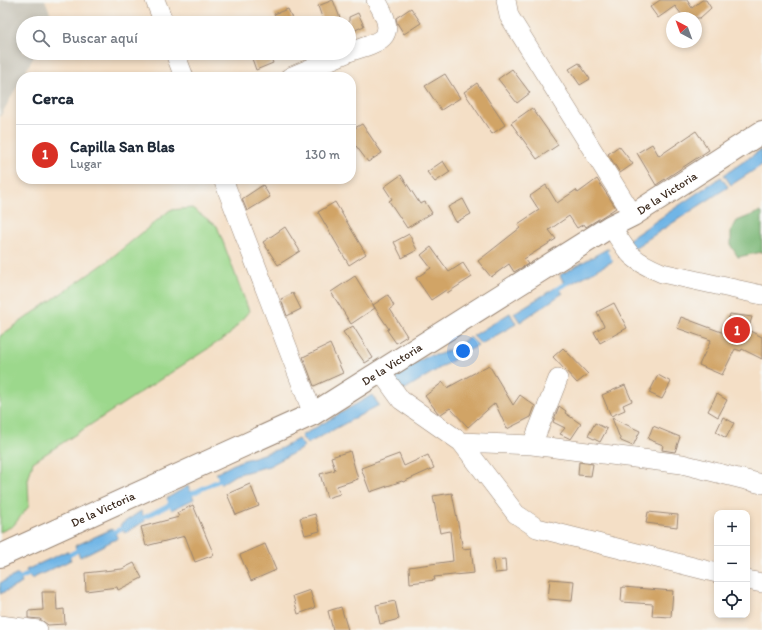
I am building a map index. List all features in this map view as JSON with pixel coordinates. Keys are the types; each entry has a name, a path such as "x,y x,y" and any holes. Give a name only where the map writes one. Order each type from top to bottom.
{"main road":[{"name":"De la Victoria","path":"0,556 314,414 611,226 633,215 762,132"}],"street":[{"path":"156,0 162,16"},
{"path":"356,50 374,44 386,36 386,22 383,11 376,0"},
{"path":"506,0 508,16 633,215"},
{"path":"178,60 182,72"},
{"path":"302,72 331,60"},
{"path":"225,184 314,414"},
{"path":"611,226 629,255 647,267 662,273 762,295"},
{"path":"380,371 401,400 461,442 516,514 537,528 714,572"},
{"path":"532,445 558,379"},
{"path":"461,442 532,445 682,464 762,484"},
{"path":"750,581 762,583"},
{"path":"0,626 38,630"}],"shaded area":[{"path":"0,0 45,0 52,16 16,16 16,60 32,60 25,72 16,72 16,89 0,117"}],"green space":[{"path":"192,208 217,226 249,311 229,335 33,462 28,480 29,506 13,526 0,532 0,336 105,263 170,210"},
{"path":"759,212 762,213 762,252 738,257 731,246 731,230 737,221"}],"water":[{"path":"762,149 762,165 731,185 724,175"},
{"path":"721,177 728,187 631,250 625,242"},
{"path":"607,249 612,251 617,259 570,284 563,281 560,275"},
{"path":"555,288 563,293 520,322 514,313"},
{"path":"510,313 516,324 481,344 473,336"},
{"path":"470,337 478,345 400,392 394,381 396,373 430,355 439,354 450,349"},
{"path":"372,395 379,405 307,444 301,436"},
{"path":"298,439 304,446 301,449 269,466 235,475 218,486 213,475 238,462 282,448"},
{"path":"188,486 194,499 169,511 164,500"},
{"path":"141,511 145,521 125,533 120,525"},
{"path":"112,529 118,538 80,557 75,546"},
{"path":"67,551 71,560 31,579 26,570"},
{"path":"18,574 22,583 0,594 0,583"}],"pier":[{"path":"611,249 619,259 614,263 607,251"},
{"path":"215,471 221,486 218,488 211,475"},
{"path":"166,497 172,512 170,513 167,512 162,500"}],"building":[{"path":"333,0 339,16 322,16 318,6"},
{"path":"660,0 687,0 692,8 702,0 706,0 711,8 702,16 702,12 680,12 675,6 658,18 650,7"},
{"path":"411,8 421,23 404,34 397,23 396,18"},
{"path":"288,9 291,16 275,16 274,14"},
{"path":"358,13 364,26 356,30 356,16 351,16"},
{"path":"252,60 272,60 273,63 256,70"},
{"path":"579,63 590,79 580,85 569,69"},
{"path":"512,69 530,93 517,103 498,79"},
{"path":"445,74 460,98 441,110 425,86"},
{"path":"477,83 505,125 492,134 464,92"},
{"path":"532,108 558,145 537,159 511,123"},
{"path":"362,124 382,153 368,162 356,146 356,127"},
{"path":"696,131 709,150 656,185 637,153 652,144 659,156"},
{"path":"619,146 633,164 620,173 608,154"},
{"path":"443,161 450,172 435,182 427,172"},
{"path":"401,175 420,204 425,202 432,213 407,228 389,201 392,199 384,187"},
{"path":"597,179 616,208 586,227 584,224 577,228 569,216 549,230 556,239 524,259 528,264 514,272 509,264 491,277 478,261 520,228 518,224 539,210 530,196 546,185 557,203 576,190 578,193"},
{"path":"263,185 270,197 247,211 242,199"},
{"path":"463,199 471,214 456,222 448,207"},
{"path":"335,202 366,254 349,265 318,212"},
{"path":"285,227 300,251 278,265 263,242"},
{"path":"409,234 417,250 402,258 394,242"},
{"path":"431,247 449,272 463,263 472,277 447,293 446,290 431,300 416,278 431,268 421,255"},
{"path":"355,276 375,308 351,324 331,292"},
{"path":"293,293 301,309 287,316 281,299"},
{"path":"388,295 394,306 390,309 407,336 396,343 387,330 389,329 373,305"},
{"path":"614,303 627,328 600,343 594,332 604,326 597,312"},
{"path":"730,314 752,317 748,330 762,337 762,359 742,349 741,351 735,349 722,375 699,365 711,340 677,328 681,317 724,333"},
{"path":"353,326 373,358 365,363 343,332"},
{"path":"330,344 343,373 314,386 303,357"},
{"path":"563,348 588,374 577,383 553,357"},
{"path":"489,365 513,405 520,395 535,406 531,417 507,429 495,403 468,427 450,408 441,414 438,413 425,396 443,382 447,388"},
{"path":"658,375 671,382 662,399 649,393"},
{"path":"625,385 632,401 623,405 625,410 611,416 602,395"},
{"path":"717,394 727,400 718,417 708,411"},
{"path":"559,406 566,411 565,413 581,424 571,439 560,434 565,428 553,422"},
{"path":"723,417 734,423 726,438 716,432"},
{"path":"612,418 640,431 633,446 621,441"},
{"path":"595,423 607,429 600,442 588,436"},
{"path":"653,426 680,437 675,452 662,450 663,445 648,439"},
{"path":"350,451 358,479 337,486 340,494 327,498 320,474 335,470 331,457"},
{"path":"399,454 404,466 428,455 434,468 403,482 402,481 370,492 361,468"},
{"path":"579,462 593,464 591,476 578,475"},
{"path":"250,484 259,506 236,515 227,494"},
{"path":"452,493 463,549 471,548 474,573 434,577 435,580 410,583 409,567 453,561 450,531 440,533 433,496"},
{"path":"193,505 214,555 195,562 185,536 146,546 141,527 179,517 177,513"},
{"path":"648,512 678,515 677,527 646,523"},
{"path":"315,514 320,531 305,535 300,518"},
{"path":"265,544 276,570 251,581 240,555"},
{"path":"505,559 506,572 495,573 493,560"},
{"path":"134,563 142,578 118,590 117,587 86,591 85,573 122,569"},
{"path":"550,579 574,581 572,601 548,599"},
{"path":"622,587 673,591 671,617 652,616 653,604 621,602"},
{"path":"310,590 315,608 298,614 293,596"},
{"path":"42,592 56,592 57,610 64,609 65,624 48,625 40,619 28,618 28,611 43,610"},
{"path":"395,601 399,619 380,624 376,605"},
{"path":"341,607 348,630 333,630 328,611"}],"waterway":[{"path":"553,292 572,280"},
{"path":"187,496 222,479"},
{"path":"139,520 171,504"},
{"path":"110,534 127,526"},
{"path":"64,558 82,548"},
{"path":"15,581 33,572"}],"place":[{"name":"Capilla San Blas","path":"737,330"}]}
